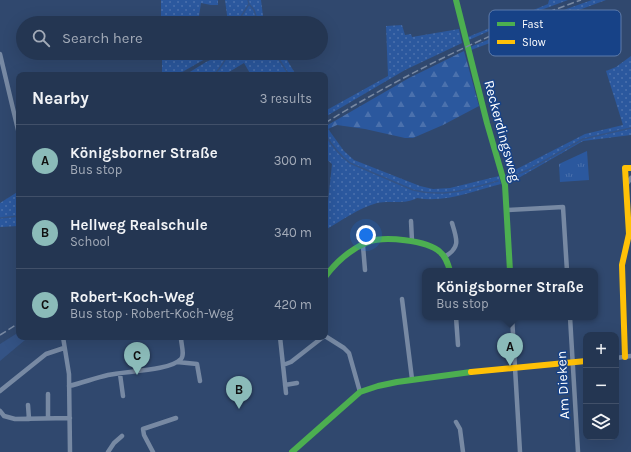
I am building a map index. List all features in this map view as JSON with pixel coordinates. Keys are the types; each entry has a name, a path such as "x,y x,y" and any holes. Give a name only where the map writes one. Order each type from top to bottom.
{"street":[{"name":"Reckerdingsweg","path":"456,0 504,183 510,268"},
{"path":"0,54 16,121"},
{"path":"628,356 622,265 629,234 625,168 631,168"},
{"path":"626,185 631,178"},
{"path":"507,210 563,207 567,268"},
{"path":"411,221 412,241"},
{"path":"444,257 455,250 457,244 452,223"},
{"path":"328,273 338,260 347,254 369,242 380,240 412,241 433,247 444,257 449,268"},
{"path":"362,246 365,270"},
{"path":"402,299 412,379"},
{"path":"456,320 458,345"},
{"path":"512,320 520,452"},
{"name":"Am Dieken","path":"570,320 578,452"},
{"path":"328,339 344,348 349,353 360,392"},
{"path":"63,340 69,386 70,452"},
{"path":"177,362 183,356 180,340"},
{"path":"280,340 286,393"},
{"path":"283,365 291,362 320,340"},
{"path":"0,390 46,354 64,348"},
{"path":"296,451 360,392 386,383 515,367 583,361"},
{"path":"69,386 109,375 145,371 177,362 197,364 200,381"},
{"path":"120,374 123,396"},
{"path":"285,385 297,384"},
{"path":"48,394 48,418"},
{"path":"28,405 29,419"},
{"path":"0,411 4,416 15,419 70,418"},
{"path":"153,452 144,435 144,429 176,418"},
{"path":"456,422 460,429 463,452"},
{"path":"108,452 114,442 122,436"}],"green space":[{"path":"161,0 218,0 218,5 201,3 199,16 161,16"},
{"path":"225,0 261,0 263,16 227,15"},
{"path":"549,0 568,0 541,10 533,10 548,4"},
{"path":"592,0 606,0 579,10 564,10"},
{"path":"402,25 405,35 411,34 412,37 459,29 462,43 405,70 328,115 328,109 388,76 386,26"},
{"path":"489,28 489,31 469,40 468,37"},
{"path":"489,39 489,43 471,50 470,47"},
{"path":"464,51 479,106 443,125 413,138 405,138 365,129 337,125 328,129 328,125 409,78"},
{"path":"631,56 631,135 583,141 508,184 505,175 585,134 623,125 606,71 616,67"},
{"path":"162,60 203,60 182,72 162,72"},
{"path":"210,60 287,60 294,72 249,72 244,63 229,72 190,72"},
{"path":"328,129 344,151 354,160 420,186 433,189 450,188 499,176 501,184 449,198 417,198 402,202 377,203 357,211 328,228 328,202 332,164 328,161"},
{"path":"587,151 589,180 560,182 559,164"},
{"path":"16,193 16,226 0,227 0,203"}],"shaded area":[{"path":"16,334 16,340 25,340 0,361 0,344"}],"waterway":[{"path":"241,16 249,4 248,0"},
{"path":"249,4 254,10 256,16"},
{"path":"216,72 225,60"},
{"path":"279,60 287,72"},
{"path":"508,178 530,169 583,139 631,128"},
{"path":"328,139 342,157 350,163 413,190 435,193 456,192 498,181"},
{"path":"0,218 16,216"}],"railway":[{"path":"553,10 581,0"},
{"path":"328,121 387,87 489,37"},
{"path":"0,335 16,325"}],"traffic: fast":[{"path":"456,0 487,123 505,185 510,268"},
{"path":"328,273 339,261 356,248 368,242 384,239 405,240 434,248 444,256 449,268"},
{"path":"292,452 360,392 397,382 471,372"}],"traffic: slow":[{"path":"625,357 622,265 629,234 625,168 631,168"},
{"path":"471,372 583,361"}],"place":[{"name":"Königsborner Straße","path":"510,366"},
{"name":"Robert-Koch-Weg","path":"137,375"},
{"name":"Hellweg Realschule","path":"239,409"}]}
